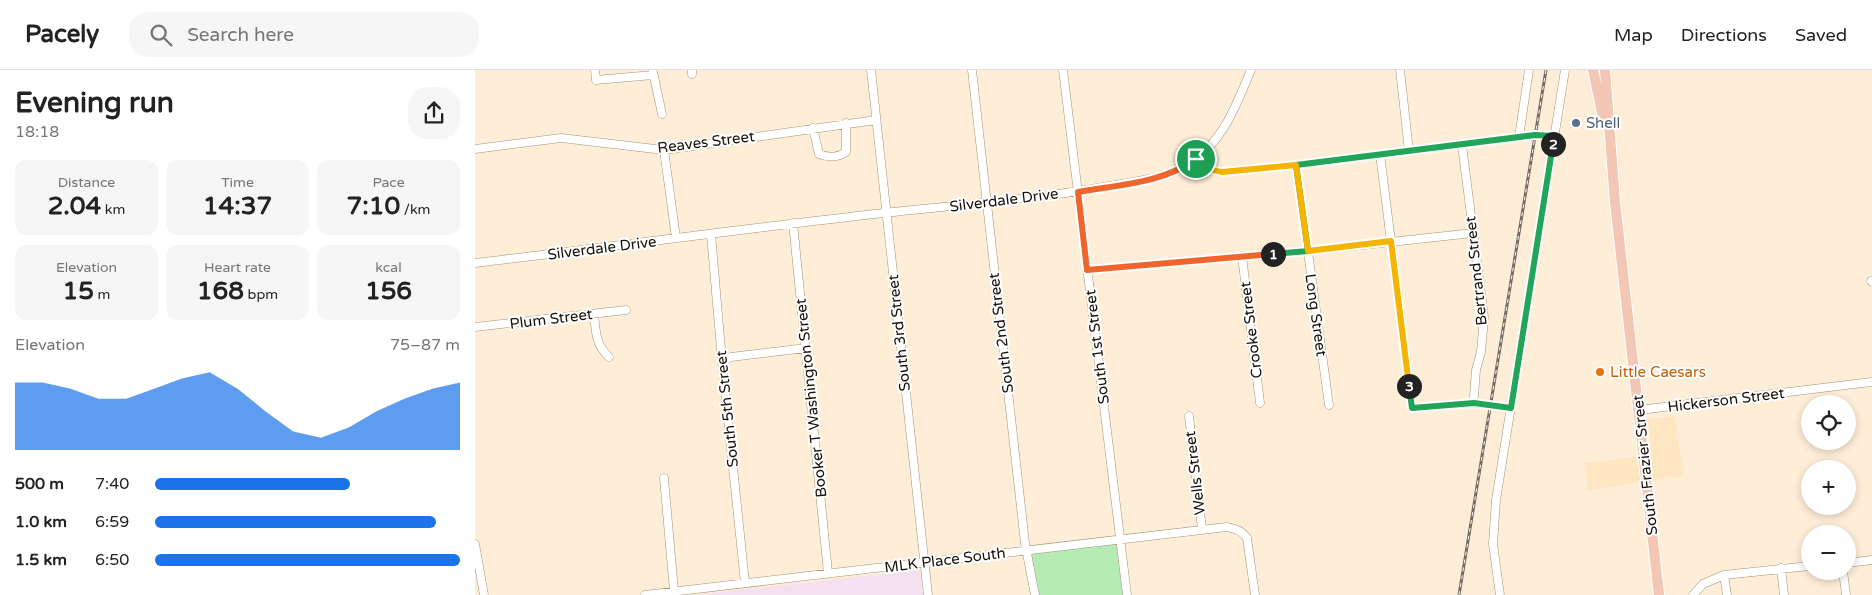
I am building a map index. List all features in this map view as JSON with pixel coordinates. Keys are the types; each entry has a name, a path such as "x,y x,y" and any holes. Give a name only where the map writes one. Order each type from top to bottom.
{"main road":[{"name":"South Frazier Street","path":"1593,70 1612,157"},
{"name":"South Frazier Street","path":"1605,70 1612,157 1659,595"}],"street":[{"path":"595,70 596,80 653,72 662,114"},
{"name":"South 3rd Street","path":"871,70 928,595"},
{"name":"South 2nd Street","path":"972,70 1026,550 1035,595"},
{"name":"South 1st Street","path":"1063,70 1127,595"},
{"name":"Silverdale Drive","path":"475,264 793,224 1078,192 1149,179 1189,164 1214,144 1233,115 1251,70"},
{"path":"1400,70 1409,151"},
{"path":"1519,137 1529,70"},
{"path":"1501,595 1493,544 1496,500 1565,70"},
{"name":"Reaves Street","path":"475,149 561,138 664,150 877,120"},
{"path":"813,128 819,154 833,157 841,156 846,152 846,123"},
{"path":"1196,159 1205,167 1213,171 1222,172 1296,165 1535,135 1554,136"},
{"name":"Bertrand Street","path":"1462,145 1484,316 1474,396"},
{"path":"664,150 676,238"},
{"path":"1381,154 1412,408 1474,403 1511,408"},
{"name":"Long Street","path":"1296,165 1329,404"},
{"name":"Booker T Washington Street","path":"793,224 828,573"},
{"path":"1087,270 1308,251 1473,233"},
{"name":"South 5th Street","path":"711,234 745,583"},
{"name":"Crooke Street","path":"1242,256 1259,403"},
{"name":"Plum Street","path":"475,327 626,310"},
{"path":"594,314 600,349 609,356"},
{"path":"722,361 731,357 805,348"},
{"name":"Hickerson Street","path":"1639,410 1872,382"},
{"name":"Wells Street","path":"1189,416 1202,529"},
{"path":"664,478 675,591"},
{"name":"MLK Place South","path":"645,595 1227,527 1243,532 1247,538 1255,595"},
{"path":"475,544 484,595"},
{"path":"1856,562 1872,560"},
{"path":"1695,592 1709,580 1724,575 1801,567"},
{"path":"1781,568 1785,595"},
{"path":"1724,575 1727,595"},
{"path":"1844,580 1846,595"}],"shaded area":[{"path":"1675,416 1683,476 1588,490 1584,463 1652,455 1648,419"},
{"path":"920,571 923,595 695,595"}],"green space":[{"path":"1114,543 1117,546 1123,595 1038,595 1031,553"}],"railway":[{"path":"1459,595 1546,70"}],"place":[{"name":"Shell","path":"1576,123"},
{"name":"Little Caesars","path":"1600,372"}],"route":[{"path":"1196,159 1168,173 1149,179 1078,192 1087,270 1308,251 1296,165 1535,135 1554,136 1511,408 1474,403 1412,408 1391,241 1308,251 1302,208 1296,165 1222,172 1213,171 1196,159"}]}
